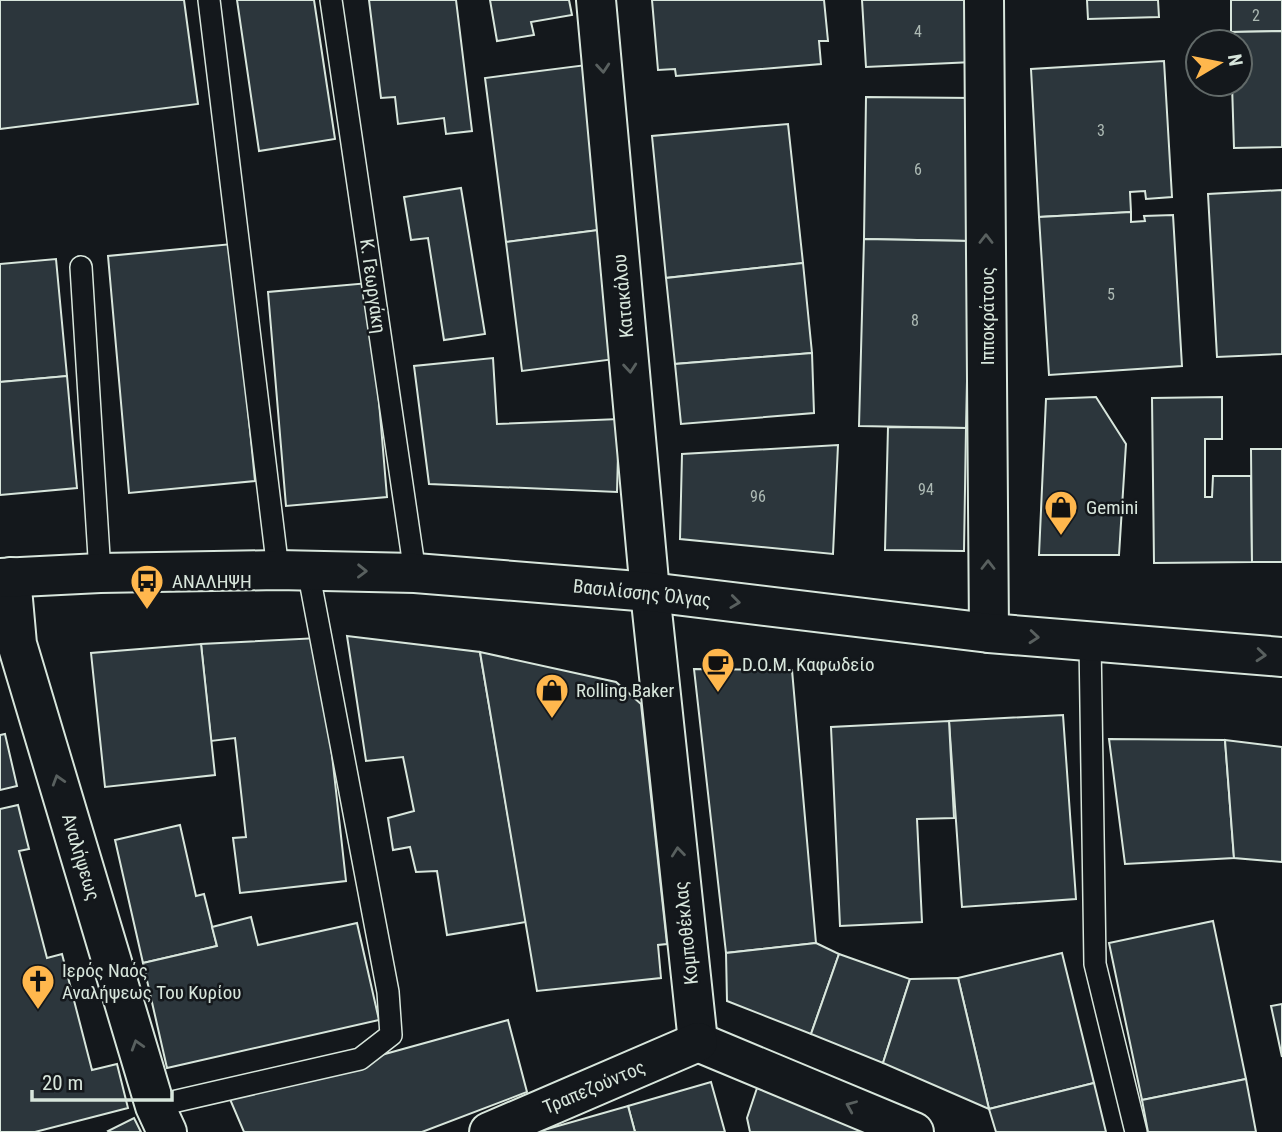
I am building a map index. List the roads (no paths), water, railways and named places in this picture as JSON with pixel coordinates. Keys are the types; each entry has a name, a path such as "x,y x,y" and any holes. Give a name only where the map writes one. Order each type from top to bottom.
{"street":[{"name":"Κατακάλου","path":"596,0 650,592"},
{"name":"Ιπποκράτους","path":"984,0 989,633"},
{"name":"Βασιλίσσης Όλγας","path":"6,577 293,570 415,573 650,592 989,633 1282,657"},
{"name":"Αναλήψεως","path":"6,577 8,646 161,1119"},
{"name":"Κομποθέκλας","path":"650,592 698,1042"},
{"name":"Τραπεζούντος","path":"489,1132 698,1042"},
{"path":"698,1042 914,1132"}],"lane":[{"path":"161,1119 360,1059 391,1035 388,992 293,570 209,0"},
{"name":"Κ. Γεωργάκη","path":"331,0 415,573"},
{"path":"81,267 100,573"},
{"path":"1090,641 1095,964 1136,1132"}],"place":[{"name":"Gemini","path":"1061,537"},
{"name":"ΑΝΑΛΗΨΗ","path":"147,611"},
{"name":"D.O.M. Καφωδείο","path":"718,694"},
{"name":"Rolling Baker","path":"552,720"},
{"name":"Ιερός Ναός Αναλήψεως Του Κυρίου","path":"38,1011"}]}
